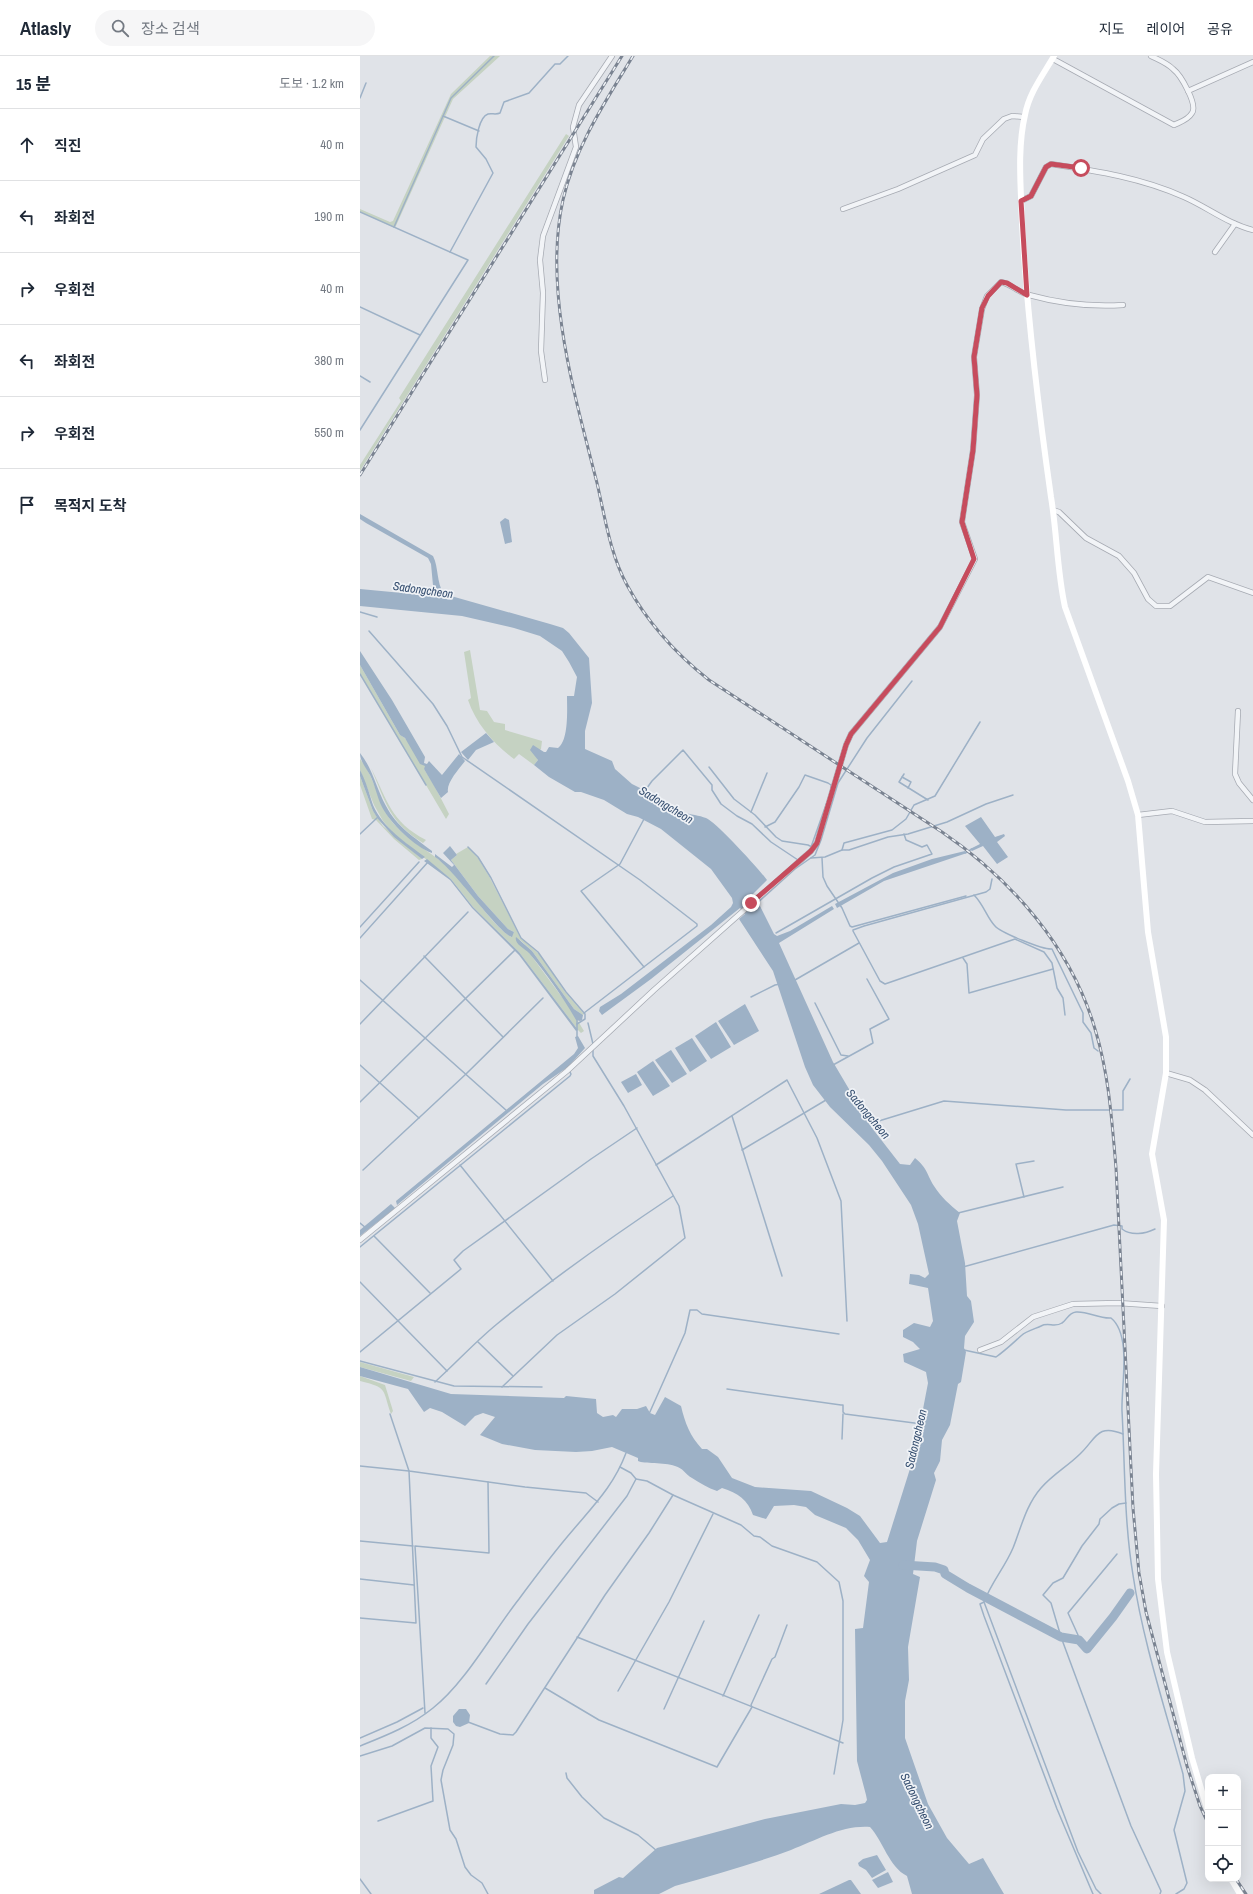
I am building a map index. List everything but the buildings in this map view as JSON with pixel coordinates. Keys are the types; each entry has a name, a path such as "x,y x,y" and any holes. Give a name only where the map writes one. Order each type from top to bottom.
{"main road":[{"path":"1054,57 1031,94 1024,117 1021,201 1027,295 1037,399 1053,510 1061,588 1065,607 1138,815 1148,932 1166,1037 1166,1073 1152,1154 1164,1220 1156,1474 1158,1579 1167,1652 1192,1758 1207,1810"},
{"path":"1233,1882 1240,1894"}],"street":[{"path":"545,380 541,351 543,293 540,260 543,236 576,147 573,136 573,128 579,105 612,56"},
{"path":"1054,57 1174,125 1186,120 1192,113 1194,107 1188,91 1177,72 1151,56"},
{"path":"1188,91 1253,62"},
{"path":"843,209 898,189 975,155 983,139 1004,119 1012,116 1024,117"},
{"path":"1021,201 1031,196 1046,167 1051,164 1101,171 1133,178 1185,198 1235,224 1253,230"},
{"path":"1215,252 1235,224"},
{"path":"360,1240 567,1071 740,912 811,851 817,843 846,745 851,734 940,627 974,559 962,522 973,450 977,395 974,357 982,308 988,296 1001,282 1007,283 1027,295 1097,307 1123,305"},
{"path":"1053,510 1059,512 1086,538 1119,556 1134,573 1148,599 1156,606 1170,606 1208,577 1253,593"},
{"path":"1238,711 1235,774 1239,783 1253,800"},
{"path":"1138,815 1172,811 1205,822 1253,821"},
{"path":"1166,1073 1190,1080 1205,1090 1253,1135"},
{"path":"980,1350 1001,1342 1033,1317 1073,1304 1162,1306"}],"green space":[{"path":"490,56 500,56 453,99 395,228 360,212 360,209 390,222 393,221 451,94"},
{"path":"566,134 569,136 360,471 360,465 401,401 399,398"},
{"path":"470,650 480,710 487,711 494,722 505,724 505,730 542,741 541,749 535,754 538,760 534,765 519,754 514,759 507,753 486,733 471,709 468,700 471,698 464,652"},
{"path":"360,665 400,735 404,737 422,763 426,766 424,769 449,814 446,819 360,673"},
{"path":"360,759 370,774 383,808 393,823 406,836 436,857 450,869 494,922 511,937 514,932 508,929 478,896 451,860 457,855 456,854 468,847 478,858 490,878 520,937 540,955 565,992 584,1014 583,1015 574,1009 532,951 519,939 570,1008 584,1031 581,1033 578,1030 519,952 473,907 451,879 394,834 383,821 374,805 360,770"},
{"path":"371,768 386,800 397,818 414,833 426,840 423,843 403,827 390,811"},
{"path":"360,776 373,811 383,826 422,859 419,860 394,839 376,820 372,819 360,785"},
{"path":"360,1362 414,1377 411,1381 360,1367"},
{"path":"360,1376 385,1385 393,1411 391,1414 383,1390 375,1385 360,1381"}],"water":[{"name":"Sadongcheon","path":"360,514 433,556 441,589 444,594 563,628 569,633 589,658 592,703 585,731 585,749 612,761 615,769 632,784 664,800 667,805 677,811 706,818 727,836 747,856 767,880 748,899 751,903 759,904 774,934 777,936 790,931 832,906 834,909 779,943 833,1062 872,1128 900,1164 910,1165 915,1158 925,1168 940,1194 960,1213 957,1221 965,1263 967,1296 971,1301 974,1322 965,1336 964,1348 966,1352 961,1382 958,1384 950,1425 942,1440 940,1461 934,1473 936,1480 917,1541 913,1574 920,1577 908,1647 909,1680 905,1701 905,1738 928,1804 947,1838 969,1864 983,1858 1004,1894 912,1894 907,1876 895,1867 875,1833 870,1827 860,1827 840,1831 762,1860 675,1886 659,1894 594,1894 594,1890 619,1877 623,1878 657,1848 765,1819 841,1804 855,1805 865,1803 867,1800 857,1761 855,1629 863,1628 869,1582 864,1576 870,1560 858,1540 846,1528 815,1515 806,1507 794,1505 774,1506 766,1519 753,1515 745,1501 733,1492 722,1488 717,1491 714,1490 692,1478 678,1467 665,1464 641,1462 638,1461 638,1458 612,1447 592,1451 576,1452 535,1450 502,1444 480,1435 495,1417 483,1413 475,1416 465,1426 442,1412 430,1408 424,1412 408,1389 360,1376 360,1367 451,1394 564,1398 566,1396 596,1399 597,1413 603,1417 613,1415 616,1417 622,1409 637,1409 646,1406 650,1413 655,1415 665,1397 681,1406 686,1424 694,1439 702,1449 707,1449 718,1457 732,1478 755,1487 811,1491 847,1508 860,1516 880,1543 887,1542 914,1456 928,1383 926,1372 904,1362 903,1354 920,1349 913,1342 903,1337 903,1330 914,1323 930,1327 933,1321 928,1288 909,1284 910,1274 919,1275 925,1278 929,1274 918,1224 911,1205 882,1161 869,1145 830,1107 813,1085 805,1067 773,971 739,919 745,914 740,908 651,979 602,1015 599,1011 600,1007 621,994 711,925 731,907 733,903 732,898 711,869 661,829 638,817 627,814 604,800 581,792 575,792 549,777 534,765 538,760 530,750 533,745 544,752 546,752 549,747 558,748 562,744 566,731 567,696 574,696 577,677 562,651 540,636 514,628 462,616 360,606 360,589 434,596 431,564 428,558 366,523 360,519"},
{"path":"505,518 509,520 512,542 505,544 500,522"},
{"path":"360,651 392,700 425,757 424,763 427,764 429,761 442,775 459,754 465,761 451,780 448,792 441,798 424,769 425,766 420,764 405,738 400,735 360,665"},
{"path":"486,733 494,742 476,750 468,760 461,752"},
{"path":"360,753 395,820 412,836 432,851 432,853 418,846 391,820 380,803 370,775 362,762"},
{"path":"360,770 377,813 395,834 425,857 422,859 394,837 378,819 373,811 360,776"},
{"path":"981,817 995,837 1004,834 1005,836 997,842 1008,857 997,864 983,846 972,851 970,849 980,844 965,826"},
{"path":"450,846 457,855 451,860 478,896 508,929 514,932 512,937 497,925 444,864 435,857 435,854 452,867 454,865 443,853"},
{"path":"965,851 967,853 884,881 837,908 835,904 893,873 932,859"},
{"path":"427,859 451,879 473,907 519,952 578,1030 576,1031 519,955 472,908 450,880 424,861"},
{"path":"516,937 532,951 574,1009 583,1015 582,1020 576,1020 548,977 529,953 516,942"},
{"path":"745,1004 759,1031 734,1045 718,1021"},
{"path":"716,1022 731,1047 711,1059 695,1036"},
{"path":"578,1036 585,1048 568,1067 543,1084 397,1205 396,1201 574,1054 578,1048 575,1037"},
{"path":"692,1038 707,1061 690,1072 675,1048"},
{"path":"671,1050 687,1074 672,1083 655,1060"},
{"path":"653,1061 670,1086 653,1096 637,1072"},
{"path":"636,1074 642,1085 628,1093 621,1082"},
{"path":"391,1204 395,1208 360,1236 360,1230"},
{"path":"459,1709 466,1709 470,1715 469,1723 460,1727 456,1726 453,1722 453,1716"},
{"path":"877,1855 886,1870 872,1878 866,1870 859,1866 858,1863 863,1859"},
{"path":"888,1872 893,1882 878,1888 872,1880"},
{"path":"851,1880 861,1894 819,1894"}],"waterway":[{"path":"394,227 451,98 494,56"},
{"path":"450,252 493,173 486,159 476,147 477,134 482,119 488,114 500,113 504,102 529,93 555,64 560,64 568,56"},
{"path":"360,98 366,83"},
{"path":"443,116 479,131"},
{"path":"360,212 468,260 360,430"},
{"path":"360,307 420,335"},
{"path":"360,376 370,382"},
{"path":"360,612 377,617"},
{"path":"369,631 433,704 447,726 462,757 640,880 697,924 697,926 584,1013"},
{"path":"360,674 426,785"},
{"path":"755,905 795,869 815,855 838,783 867,738 912,681"},
{"path":"811,858 825,857 842,850 844,843 892,830 906,819 914,805 935,796 980,722"},
{"name":"Sadongcheon","path":"644,792 652,781 683,750 712,785 712,790 721,804 737,816 752,824 771,842 798,860"},
{"path":"709,767 734,799 755,815 776,837 782,841 812,847"},
{"path":"751,812 767,773"},
{"path":"904,774 899,782 928,800"},
{"path":"765,827 775,822 799,787 805,775 828,783 831,785 831,789"},
{"path":"902,777 911,782 908,788"},
{"path":"842,850 849,850 888,837 908,834 947,822 986,804 1013,795"},
{"path":"811,847 827,802"},
{"path":"360,834 378,817"},
{"path":"644,819 620,864 581,891 644,967"},
{"path":"776,933 872,878 894,867 932,854 927,845 922,847 906,840 904,834"},
{"path":"468,847 478,857 491,878 521,938 538,952 566,992 585,1014 585,1019 577,1024"},
{"path":"965,853 972,849"},
{"path":"822,858 823,877 827,886 842,908 850,926 852,927 966,896"},
{"path":"360,927 419,862"},
{"path":"360,938 428,862"},
{"path":"992,879 990,889 986,892 864,926 853,931 880,981 885,984 1015,939 1044,952 1052,963 1057,988 1063,998 1065,1015"},
{"path":"974,895 992,923 999,929 1032,944 1052,949 1083,1013 1083,1022 1091,1033 1094,1048 1098,1051"},
{"path":"360,1024 468,912"},
{"path":"795,980 859,943"},
{"path":"360,1102 515,950"},
{"path":"424,956 503,1037"},
{"path":"963,958 967,964 969,993 1053,969"},
{"path":"833,1065 873,1043 870,1029 889,1019 867,979"},
{"path":"360,980 507,1111"},
{"path":"751,997 780,984"},
{"path":"363,1170 466,1074 543,998"},
{"path":"815,1003 841,1055 848,1056"},
{"path":"577,1020 577,1038"},
{"path":"588,1023 593,1044"},
{"path":"502,1387 557,1335 615,1294 685,1238 679,1206 624,1106 593,1056 593,1048"},
{"path":"360,1065 419,1118"},
{"path":"360,1247 570,1076 571,1074 569,1070"},
{"name":"Sadongcheon","path":"869,1124 944,1101 1066,1110 1123,1110 1123,1091 1130,1079"},
{"path":"656,1165 787,1080 817,1138 841,1201 847,1321"},
{"path":"742,1150 826,1100"},
{"path":"732,1116 782,1276"},
{"path":"360,1352 461,1269 454,1260 463,1251 591,1159 637,1128"},
{"path":"1024,1197 1016,1164 1034,1161"},
{"path":"460,1165 553,1281"},
{"path":"958,1213 1063,1187"},
{"path":"435,1382 481,1338 518,1307 628,1226 673,1196"},
{"path":"360,1223 366,1228"},
{"path":"963,1267 1114,1225 1122,1226 1122,1229 1130,1233 1143,1233 1155,1229"},
{"path":"374,1236 430,1293"},
{"path":"360,1282 447,1371"},
{"path":"649,1414 685,1333 690,1310 697,1310 702,1314 839,1334"},
{"path":"964,1350 996,1357 1022,1335 1044,1325 1057,1325 1064,1322 1069,1315 1076,1312 1111,1318 1117,1326 1121,1336 1124,1362 1122,1411 1125,1493 1130,1555 1142,1625 1183,1774 1185,1791 1174,1830 1187,1883 1184,1889 1176,1894"},
{"path":"478,1342 513,1376"},
{"path":"360,1361 454,1386 542,1387"},
{"name":"Sadongcheon","path":"727,1389 843,1405 843,1412 845,1414 922,1424"},
{"path":"390,1414 409,1471 525,1487 586,1493 598,1502"},
{"path":"842,1439 843,1414"},
{"path":"1101,1894 1096,1889 1078,1852 984,1602 990,1588 1010,1555 1031,1502 1041,1488 1050,1478 1080,1454 1098,1434 1108,1430 1123,1434"},
{"path":"360,1746 398,1730 416,1720 433,1708 456,1685 545,1564 610,1485 626,1453"},
{"path":"360,1466 409,1471 416,1623 360,1618"},
{"path":"620,1467 631,1473 636,1479 647,1481 673,1495 741,1525 754,1536 760,1537 772,1546 817,1562 839,1582 843,1601 843,1720 834,1774"},
{"path":"486,1684 528,1624 627,1496 636,1479"},
{"path":"425,1713 415,1546 489,1553 488,1482"},
{"path":"468,1722 500,1734 513,1735 516,1732 605,1595 649,1533 673,1495"},
{"path":"1126,1503 1119,1504 1112,1508 1100,1519 1099,1524 1082,1546 1063,1578 1053,1583 1043,1595 1051,1603 1061,1637 1131,1826 1161,1891 1160,1894"},
{"path":"618,1691 669,1602 713,1514"},
{"path":"360,1541 413,1546"},
{"path":"1077,1640 1078,1635 1068,1613 1117,1554"},
{"path":"903,1565 935,1567 944,1570 945,1574 968,1588 1061,1637 1079,1640 1087,1649 1130,1593"},
{"path":"360,1579 414,1585"},
{"path":"984,1602 980,1604 984,1616 1057,1809 1093,1894"},
{"path":"723,1696 759,1615"},
{"path":"664,1709 704,1621"},
{"path":"545,1688 599,1720 717,1767 752,1707 751,1705 772,1659 775,1657 787,1625"},
{"path":"577,1637 843,1743"},
{"path":"360,1738 397,1722 423,1708"},
{"path":"360,1756 392,1746 425,1728 448,1729 454,1734 453,1745 443,1770 441,1780 450,1830 456,1839 465,1867 471,1875 482,1883 488,1894"},
{"path":"378,1821 433,1801 431,1766 438,1747 431,1738 431,1728"},
{"path":"566,1773 567,1778 582,1797 604,1818 638,1835 657,1851"},
{"path":"360,1879 371,1894"}],"railway":[{"path":"360,475 622,56"},
{"path":"633,56 612,90 583,143 568,180 563,200 558,234 557,270 559,306 564,342 571,379 616,561 627,585 644,612 663,637 697,670 709,680 942,832 968,851 1015,894 1036,918 1071,970 1084,999 1100,1046 1107,1081 1113,1133 1133,1508 1139,1573 1146,1612 1187,1766 1205,1817"},
{"path":"1238,1882 1246,1894"}],"route":[{"path":"751,903 811,851 817,843 846,745 851,734 926,646 940,627 974,559 971,546 964,534 962,522 973,450 977,395 974,357 982,308 988,296 1001,282 1007,283 1027,295 1021,201 1031,196 1046,167 1051,164 1081,168"}]}
